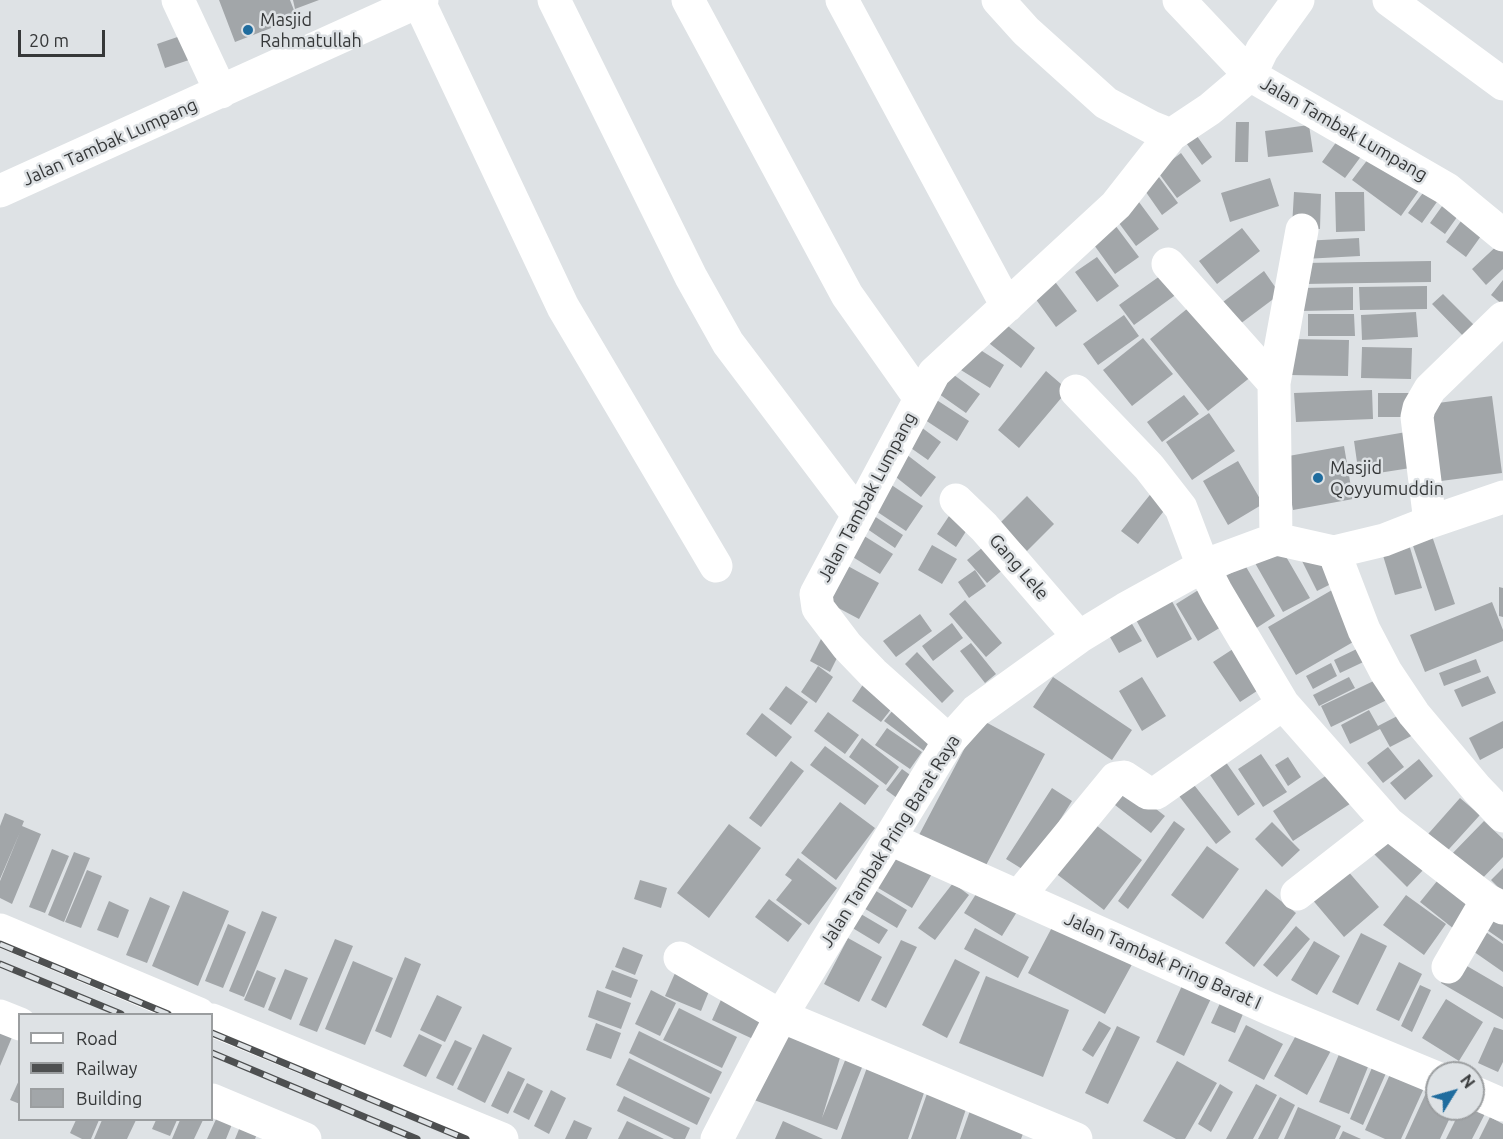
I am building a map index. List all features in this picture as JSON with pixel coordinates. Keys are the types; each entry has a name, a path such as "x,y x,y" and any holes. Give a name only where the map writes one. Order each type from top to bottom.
{"street":[{"name":"Jalan Tambak Lumpang","path":"178,0 221,92"},
{"path":"554,0 691,277 728,343 858,515"},
{"path":"688,0 847,295 920,397"},
{"path":"842,0 1007,306"},
{"path":"998,0 1026,31 1106,103 1171,135"},
{"path":"1179,0 1250,75 1262,50 1298,0"},
{"path":"1389,0 1503,84"},
{"name":"Jalan Tambak Lumpang","path":"0,191 421,1"},
{"path":"421,1 563,307 716,566"},
{"name":"Jalan Tambak Lumpang","path":"949,741 873,673 847,646 818,608 816,594 934,373 1116,205 1171,135 1210,109 1250,75 1447,189 1503,236"},
{"path":"1302,230 1274,382 1276,539 1334,552 1384,540 1503,497"},
{"path":"1168,264 1274,382"},
{"path":"1430,522 1417,417 1419,408 1430,389 1494,327"},
{"path":"1076,391 1149,467 1181,508 1203,566 1217,593 1283,704 1388,823 1495,904 1448,967"},
{"name":"Gang Lele","path":"956,500 984,527 1079,637"},
{"name":"Jalan Tambak Pring Barat Raya","path":"717,1139 781,1016 949,741 976,711 1079,637 1125,609 1203,566 1276,539"},
{"path":"1334,552 1364,630 1386,672 1414,714 1477,789 1503,816"},
{"path":"1019,896 1116,778 1124,777 1149,793 1156,793 1283,704"},
{"path":"1297,894 1388,823"},
{"name":"Jalan Tambak Pring Barat I","path":"890,839 1270,1009 1425,1073"},
{"path":"0,930 197,1013"},
{"path":"680,958 781,1016 1076,1139"},
{"path":"0,1016 18,1023"},
{"path":"213,1020 502,1139"},
{"path":"1485,1097 1503,1105"},
{"path":"213,1100 305,1139"}],"building":[{"name":"Masjid Rahmatullah","path":"219,0 290,0 297,18 235,42"},
{"path":"293,0 319,0 295,9"},
{"path":"192,32 201,56 165,68 157,44"},
{"path":"1236,122 1249,122 1248,162 1235,162"},
{"path":"1309,125 1313,152 1268,157 1265,131"},
{"path":"1194,132 1212,157 1202,165 1184,140"},
{"path":"1342,134 1365,151 1345,178 1322,162"},
{"path":"1375,150 1425,182 1401,216 1352,180"},
{"path":"1181,153 1201,181 1177,198 1157,171"},
{"path":"1156,173 1178,203 1162,215 1141,185"},
{"path":"1270,178 1279,206 1230,222 1221,193"},
{"path":"1431,182 1444,192 1422,223 1408,213"},
{"path":"1294,192 1321,194 1320,229 1292,227"},
{"path":"1335,192 1364,192 1365,231 1336,232"},
{"path":"1450,195 1465,206 1445,234 1430,223"},
{"path":"1136,198 1159,229 1136,246 1113,215"},
{"path":"1466,214 1486,229 1466,257 1446,242"},
{"path":"1112,221 1139,257 1115,274 1089,238"},
{"path":"1242,228 1260,251 1217,284 1199,261"},
{"path":"1359,238 1360,256 1304,259 1303,241"},
{"path":"1503,240 1503,269 1486,285 1472,269"},
{"path":"1097,257 1119,286 1097,302 1075,272"},
{"path":"1431,261 1431,282 1303,284 1303,263"},
{"path":"1167,271 1181,291 1134,325 1119,305"},
{"path":"1264,271 1280,294 1236,327 1219,305"},
{"path":"1053,279 1077,311 1056,327 1032,294"},
{"path":"1503,280 1503,305 1491,295"},
{"path":"1427,286 1427,309 1360,310 1359,287"},
{"path":"1353,287 1353,310 1301,311 1301,288"},
{"path":"1443,294 1476,327 1465,338 1432,304"},
{"path":"1193,304 1252,376 1208,411 1150,339"},
{"path":"1416,312 1418,337 1362,340 1361,315"},
{"path":"1308,314 1354,314 1355,336 1308,336"},
{"path":"1124,315 1139,336 1098,365 1083,344"},
{"path":"997,317 1035,348 1021,368 981,337"},
{"path":"1143,338 1173,374 1132,406 1103,370"},
{"path":"1290,339 1349,340 1348,376 1289,375"},
{"path":"971,344 1004,365 990,388 956,367"},
{"path":"1362,347 1412,348 1411,379 1361,378"},
{"path":"943,367 980,394 966,413 929,387"},
{"path":"1046,371 1068,390 1019,448 998,430"},
{"path":"1372,390 1373,419 1296,422 1294,393"},
{"path":"1378,393 1410,393 1410,417 1378,417"},
{"path":"1184,395 1199,414 1162,442 1147,422"},
{"path":"1492,396 1502,473 1441,481 1430,404"},
{"path":"932,397 969,421 957,441 919,416"},
{"path":"1209,413 1235,451 1192,480 1166,442"},
{"path":"921,427 941,442 928,460 908,446"},
{"path":"1412,431 1417,467 1359,476 1354,441"},
{"name":"Masjid Qoyyumuddin","path":"1344,446 1353,499 1293,510 1283,457"},
{"path":"902,451 936,477 921,497 887,470"},
{"path":"1238,461 1263,504 1228,525 1203,481"},
{"path":"884,480 923,506 906,531 867,505"},
{"path":"1157,486 1174,498 1138,544 1121,531"},
{"path":"1027,496 1054,524 1027,551 1000,523"},
{"path":"953,510 972,522 956,547 937,534"},
{"path":"868,512 903,535 895,548 860,524"},
{"path":"1430,530 1455,604 1435,611 1410,537"},
{"path":"861,534 893,554 880,574 848,554"},
{"path":"993,539 1012,562 987,583 967,560"},
{"path":"1277,541 1310,598 1283,612 1251,556"},
{"path":"1408,541 1422,588 1395,595 1381,549"},
{"path":"932,545 957,559 942,584 918,570"},
{"path":"1325,550 1339,580 1317,591 1302,561"},
{"path":"846,565 879,583 859,619 827,602"},
{"path":"1245,565 1275,616 1255,629 1224,577"},
{"path":"975,570 986,586 969,598 958,582"},
{"path":"1208,584 1231,621 1198,641 1176,604"},
{"path":"1499,587 1503,588 1503,617 1499,616"},
{"path":"1165,588 1192,639 1157,658 1129,607"},
{"path":"1332,590 1360,638 1296,675 1268,627"},
{"path":"965,600 1002,643 986,657 949,614"},
{"path":"1492,602 1503,630 1503,641 1425,672 1410,635"},
{"path":"920,614 932,631 896,657 883,641"},
{"path":"1128,617 1142,641 1119,653 1106,630"},
{"path":"952,623 963,638 933,661 922,646"},
{"path":"824,633 844,644 830,672 810,661"},
{"path":"971,643 996,674 985,683 960,651"},
{"path":"1367,644 1374,657 1340,673 1334,660"},
{"path":"1233,649 1260,689 1240,702 1213,662"},
{"path":"917,652 954,691 942,703 905,664"},
{"path":"1476,659 1481,672 1444,686 1439,673"},
{"path":"1331,663 1337,676 1313,689 1306,676"},
{"path":"818,666 833,677 816,703 801,692"},
{"path":"1488,676 1496,693 1462,707 1454,690"},
{"path":"1053,677 1132,730 1112,760 1033,707"},
{"path":"1142,677 1166,716 1142,731 1119,691"},
{"path":"1349,677 1355,688 1319,706 1313,695"},
{"path":"1382,677 1391,698 1331,727 1321,706"},
{"path":"866,680 896,703 881,722 852,701"},
{"path":"786,686 808,702 791,725 769,709"},
{"path":"898,704 937,734 924,751 884,721"},
{"path":"1369,710 1378,726 1409,710 1421,731 1390,747 1380,729 1350,744 1341,725"},
{"path":"828,712 859,735 845,754 814,731"},
{"path":"762,713 792,737 776,757 746,734"},
{"path":"980,719 1045,754 984,869 919,835"},
{"path":"1503,721 1503,748 1480,760 1469,738"},
{"path":"887,728 922,752 910,769 875,745"},
{"path":"862,738 899,767 886,785 849,757"},
{"path":"825,746 879,786 865,805 810,765"},
{"path":"1388,747 1404,767 1383,783 1367,763"},
{"path":"1261,754 1287,792 1263,807 1238,769"},
{"path":"1288,757 1301,777 1288,786 1275,765"},
{"path":"1223,758 1255,804 1238,816 1206,769"},
{"path":"1419,759 1433,776 1405,800 1390,783"},
{"path":"791,761 804,771 761,827 749,818"},
{"path":"902,769 913,777 897,798 886,790"},
{"path":"1336,769 1356,800 1293,841 1273,811"},
{"path":"1119,780 1165,816 1151,833 1106,798"},
{"path":"1191,781 1231,832 1216,844 1176,792"},
{"path":"1052,788 1072,801 1027,872 1006,859"},
{"path":"1460,798 1480,815 1440,859 1421,842"},
{"path":"840,802 875,828 836,880 801,853"},
{"path":"5,813 24,821 22,826 41,834 12,904 0,898 0,881 20,832 0,879 0,826"},
{"path":"1084,816 1142,860 1104,910 1046,866"},
{"path":"1174,821 1185,829 1128,909 1118,901"},
{"path":"1484,821 1503,839 1503,857 1475,886 1447,859"},
{"path":"1272,822 1300,850 1282,867 1255,839"},
{"path":"729,824 761,848 709,918 677,893"},
{"path":"1386,829 1425,868 1407,887 1368,848"},
{"path":"890,845 933,872 912,908 868,882"},
{"path":"1207,846 1239,869 1203,919 1171,895"},
{"path":"52,849 69,856 45,913 29,907"},
{"path":"74,852 90,858 64,922 48,915"},
{"path":"798,858 837,888 809,925 776,900 792,880 785,875"},
{"path":"1340,862 1379,907 1344,937 1305,891"},
{"path":"1503,868 1503,892 1491,880"},
{"path":"87,870 102,876 81,928 65,922"},
{"path":"1446,870 1480,897 1454,929 1420,902"},
{"path":"640,880 667,888 661,908 634,899"},
{"path":"953,883 969,895 935,940 918,928"},
{"path":"983,883 1020,907 1002,936 964,913"},
{"path":"868,886 907,910 897,928 857,904"},
{"path":"1266,889 1296,913 1254,967 1225,943"},
{"path":"183,891 229,911 198,986 152,966"},
{"path":"1406,895 1446,924 1424,955 1383,925"},
{"path":"150,897 170,906 147,963 126,955"},
{"path":"769,899 802,924 788,942 755,917"},
{"path":"109,901 129,910 118,938 97,930"},
{"path":"849,907 888,930 879,944 841,921"},
{"path":"262,911 277,917 244,997 229,991"},
{"path":"1503,911 1503,941 1484,928"},
{"path":"1059,914 1136,957 1105,1014 1028,973"},
{"path":"228,924 246,932 223,988 205,981"},
{"path":"1296,926 1310,939 1277,977 1263,965"},
{"path":"975,928 1029,957 1018,978 964,949"},
{"path":"1483,930 1503,944 1503,972 1470,949"},
{"path":"1361,933 1387,946 1358,1005 1332,992"},
{"path":"848,938 882,957 859,1002 824,984"},
{"path":"335,939 353,946 317,1032 299,1025"},
{"path":"901,940 917,947 886,1008 871,1000"},
{"path":"1314,941 1340,956 1317,995 1291,980"},
{"path":"623,947 643,955 635,975 615,967"},
{"path":"405,957 421,964 391,1038 375,1031"},
{"path":"955,959 980,972 947,1038 922,1025"},
{"path":"1455,959 1503,987 1503,1019 1441,983"},
{"path":"353,961 393,978 365,1045 325,1029"},
{"path":"1399,962 1422,974 1399,1021 1376,1010"},
{"path":"679,964 714,979 701,1011 665,996"},
{"path":"285,969 308,978 291,1020 268,1010"},
{"path":"257,970 276,978 264,1008 244,1000"},
{"path":"612,970 638,980 631,998 605,988"},
{"path":"986,976 1069,1010 1043,1077 959,1043"},
{"path":"1186,977 1215,990 1184,1056 1156,1042"},
{"path":"1420,985 1431,990 1412,1032 1401,1026"},
{"path":"597,990 631,1003 621,1029 588,1017"},
{"path":"651,990 676,1003 660,1036 635,1024"},
{"path":"1225,992 1248,1002 1235,1033 1211,1023"},
{"path":"724,993 765,1012 753,1039 712,1020"},
{"path":"437,995 462,1007 445,1042 420,1030"},
{"path":"1446,999 1483,1022 1459,1061 1422,1038"},
{"path":"679,1008 737,1037 722,1068 663,1040"},
{"path":"1099,1021 1111,1028 1093,1057 1082,1050"},
{"path":"596,1023 621,1033 611,1059 586,1050"},
{"path":"0,1024 15,1030 0,1066"},
{"path":"1246,1025 1283,1044 1264,1080 1228,1061"},
{"path":"1117,1026 1140,1037 1108,1104 1085,1093"},
{"path":"1301,1026 1334,1045 1307,1095 1274,1076"},
{"path":"782,1027 842,1051 822,1118 848,1053 865,1060 837,1130 754,1100"},
{"path":"1494,1027 1503,1030 1503,1062 1498,1072 1485,1066 1485,1061 1479,1061"},
{"path":"639,1031 722,1072 711,1094 629,1053"},
{"path":"419,1034 442,1045 426,1077 403,1066"},
{"path":"483,1034 512,1048 485,1103 457,1089"},
{"path":"455,1040 472,1048 453,1086 436,1078"},
{"path":"1345,1040 1374,1052 1349,1114 1319,1102"},
{"path":"1377,1056 1391,1062 1363,1125 1350,1119"},
{"path":"629,1058 710,1098 697,1125 616,1085"},
{"path":"1177,1061 1217,1083 1185,1139 1176,1139 1143,1121"},
{"path":"869,1062 926,1087 908,1139 841,1139"},
{"path":"508,1071 525,1079 508,1114 491,1106"},
{"path":"1391,1072 1424,1088 1401,1139 1385,1139 1365,1130"},
{"path":"18,1082 18,1103 10,1100"},
{"path":"527,1083 543,1091 529,1120 513,1112"},
{"path":"1220,1084 1233,1092 1211,1132 1198,1124"},
{"path":"1256,1084 1277,1095 1253,1139 1226,1139"},
{"path":"930,1085 969,1100 956,1139 911,1139"},
{"path":"551,1090 566,1098 549,1134 534,1126"},
{"path":"1425,1095 1425,1121 1448,1121 1440,1139 1405,1139"},
{"path":"624,1096 690,1128 685,1139 674,1139 617,1111"},
{"path":"1280,1097 1295,1105 1278,1139 1258,1139"},
{"path":"973,1102 1027,1123 1021,1139 960,1139"},
{"path":"1491,1102 1485,1114 1485,1104"},
{"path":"222,1106 237,1112 226,1139 207,1139"},
{"path":"1298,1107 1341,1126 1335,1139 1284,1139"},
{"path":"244,1117 261,1124 255,1139 235,1139"},
{"path":"1490,1117 1503,1124 1503,1139 1479,1139"},
{"path":"574,1120 592,1128 587,1139 565,1139"},
{"path":"76,1121 99,1121 91,1139 82,1139 70,1133"},
{"path":"102,1121 136,1121 127,1139 94,1139"},
{"path":"156,1121 177,1121 170,1136 152,1129"},
{"path":"180,1121 203,1121 194,1139 172,1139"},
{"path":"627,1121 664,1139 618,1139"},
{"path":"783,1121 823,1139 775,1139"},
{"path":"1455,1121 1481,1121 1472,1139 1446,1139"},
{"path":"1343,1131 1361,1139 1339,1139"}],"railway":[{"path":"0,944 166,1013"},
{"path":"0,964 119,1013"},
{"path":"213,1033 466,1139"},
{"path":"213,1053 417,1139"}],"place":[{"name":"Masjid Rahmatullah","path":"248,30"},
{"name":"Masjid Qoyyumuddin","path":"1318,478"}]}
